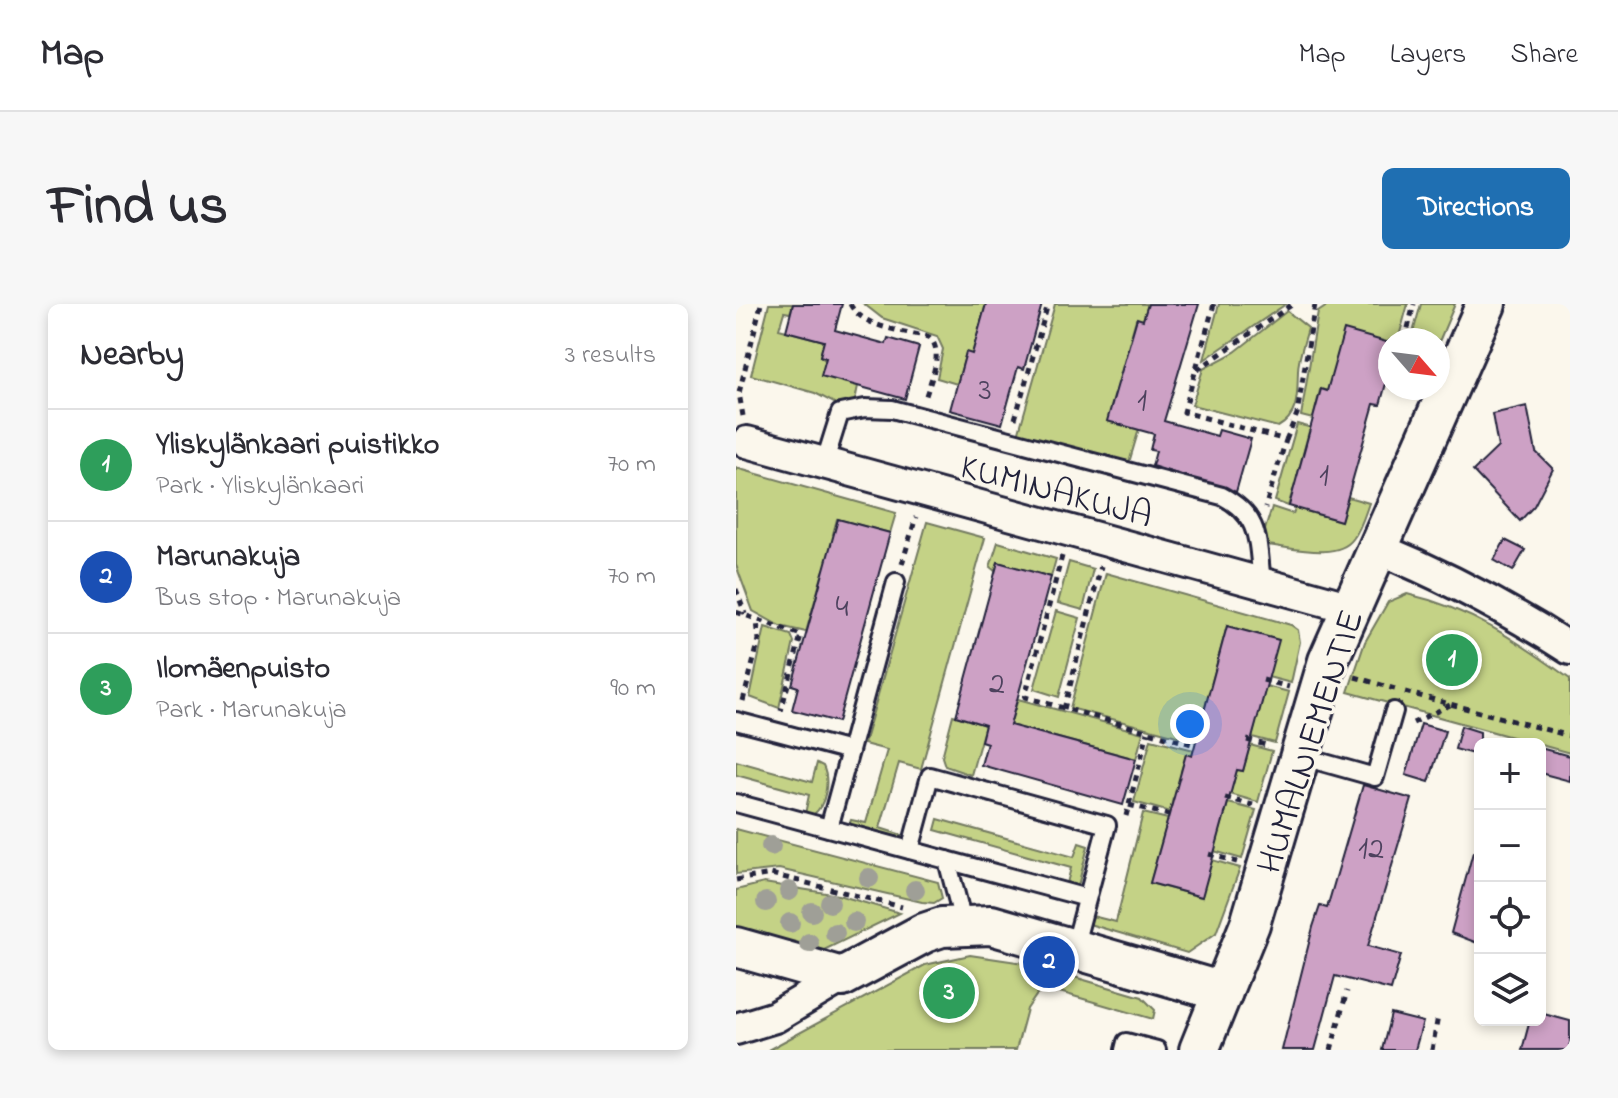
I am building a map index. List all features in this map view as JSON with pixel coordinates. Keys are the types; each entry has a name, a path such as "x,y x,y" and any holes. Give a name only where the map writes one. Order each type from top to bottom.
{"street":[{"name":"HUMALNIEMENTIE","path":"1199,1050 1258,896 1288,752 1310,681 1377,548 1486,304"},
{"name":"KUMINAKUJA","path":"747,442 923,493 1348,607"},
{"path":"1377,548 1513,612 1570,649"},
{"path":"736,1029 775,1017 898,944 953,926 991,925 1223,992"},
{"path":"736,947 842,977"}],"lane":[{"path":"824,464 840,413 876,408 920,416 1222,496 1247,513 1256,535 1262,583"},
{"path":"829,828 896,582"},
{"path":"1288,752 1375,777 1394,711"},
{"path":"737,721 850,751"},
{"path":"910,850 930,776 1107,825 1074,948"},
{"path":"736,803 1087,898"},
{"path":"947,860 953,926"},
{"path":"1124,1050 1126,1042 1157,1050"}],"path":[{"path":"739,393 761,304"},
{"path":"850,304 856,314 866,320 929,337 935,343 938,352 920,416"},
{"path":"1009,440 1048,304"},
{"path":"1214,304 1184,412 1286,440"},
{"path":"1196,370 1293,304"},
{"path":"1256,535 1297,414 1315,304"},
{"path":"1408,328 1414,304"},
{"path":"896,582 923,493"},
{"path":"1063,554 1025,697 1195,745"},
{"path":"1064,709 1101,565"},
{"path":"736,589 745,615"},
{"path":"736,612 801,635 776,732"},
{"path":"737,721 759,640 757,620"},
{"path":"1263,680 1310,681 1346,675 1570,736"},
{"path":"1387,732 1451,704"},
{"path":"1107,825 1122,829 1148,732"},
{"path":"1247,740 1288,752"},
{"path":"1225,798 1262,807"},
{"path":"1129,805 1169,815"},
{"path":"1209,854 1246,864"},
{"path":"736,880 771,874 920,912 953,926"},
{"path":"1331,1050 1347,991"},
{"path":"1432,1050 1438,1016"}],"green space":[{"path":"769,304 793,304 790,313 784,312 779,329 824,341 820,356 858,386 855,401 836,404 815,393 751,375"},
{"path":"864,304 986,304 972,354 966,353 957,384 937,378 943,349 937,336 882,318"},
{"path":"1055,304 1148,304 1143,320 1136,319 1119,380 1139,429 1128,466 1018,435"},
{"path":"1219,304 1286,304 1204,360"},
{"path":"1330,304 1408,304 1401,328 1378,328 1378,350 1327,391 1320,390 1313,419 1301,416 1318,312"},
{"path":"1421,304 1455,304 1445,328 1414,328"},
{"path":"1287,311 1308,328 1299,360 1296,402 1285,422 1278,427 1192,405 1203,369 1235,352"},
{"path":"1297,424 1316,429 1309,431 1297,477 1299,492 1293,490 1288,506 1275,501"},
{"path":"736,468 896,513 890,533 837,519 833,534 840,536 823,572 806,632 780,626 753,611 736,565"},
{"path":"1348,497 1369,503 1358,531 1346,546 1336,550 1312,551 1266,545 1264,533 1272,507 1293,514 1295,508 1341,521"},
{"path":"927,522 985,538 921,769 899,763 880,828 902,835 899,845 847,831 851,820 866,823 887,750 864,744"},
{"path":"998,542 1056,559 1051,577 998,562 995,571 990,567"},
{"path":"1069,562 1093,569 1083,610 1058,603"},
{"path":"1106,573 1291,625 1298,630 1300,642 1291,683 1268,677 1278,640 1227,626 1196,741 1070,708"},
{"path":"1407,594 1452,608 1513,640 1570,679 1570,753 1546,746 1546,738 1515,738 1348,692 1365,642 1388,602"},
{"path":"1056,611 1080,618 1059,697 1034,689"},
{"path":"765,627 791,635 794,642 779,708 750,697"},
{"path":"1266,686 1289,692 1275,743 1252,737"},
{"path":"1018,699 1143,733 1136,759 1010,725"},
{"path":"953,715 985,725 971,775 945,766 942,757"},
{"path":"1151,739 1194,750 1192,756 1186,755 1181,771 1187,773 1180,799 1173,798 1170,812 1134,802"},
{"path":"1250,745 1272,751 1258,802 1230,794 1237,769 1243,771"},
{"path":"736,761 812,782 817,763 823,766 825,772 824,799 813,815 805,814 809,795 736,775"},
{"path":"1228,803 1256,810 1242,859 1214,851"},
{"path":"1143,813 1168,819 1150,883 1201,897 1212,860 1240,868 1216,933 1187,953 1089,924 1092,916 1116,922"},
{"path":"938,819 1074,857 1079,843 1088,846 1078,886 1067,883 1071,868 935,830"},
{"path":"736,829 938,882 942,898 934,903 922,902 779,869 736,874"},
{"path":"764,883 838,895 900,913 822,951 736,932 736,890"},
{"path":"970,955 1030,964 1142,997 1155,1010 1153,1019 1042,987 1027,1009 1016,1050 768,1050 925,965"}],"building":[{"path":"793,304 842,304 835,330 886,344 888,338 919,347 905,399 821,376 826,358 820,356 824,341 786,331"},
{"path":"986,304 1042,304 1024,369 1018,367 1002,424 950,410 966,352 972,354"},
{"path":"1148,304 1199,304 1164,421 1217,436 1219,430 1251,439 1236,492 1152,466 1156,451 1150,450 1154,434 1107,421 1137,318 1143,320"},
{"path":"1344,330 1378,340 1378,400 1381,400 1380,405 1374,404 1341,521 1289,506 1321,389 1327,391"},
{"path":"1527,406 1536,452 1553,469 1534,506 1520,521 1473,471 1498,447 1492,414"},
{"path":"838,519 890,533 838,722 792,710 798,687 792,685"},
{"path":"1505,540 1525,550 1513,571 1494,560"},
{"path":"998,562 1051,577 1010,725 1136,759 1123,805 981,765 987,743 981,741 985,725 956,716"},
{"path":"1227,626 1279,640 1243,771 1237,770 1202,897 1150,883 1186,754 1192,756"},
{"path":"1421,724 1445,731 1429,782 1406,775"},
{"path":"1461,726 1480,732 1480,738 1474,738 1474,754 1455,749"},
{"path":"1546,750 1570,756 1570,781 1546,775"},
{"path":"1363,785 1412,799 1368,946 1401,955 1391,990 1335,976 1315,1050 1282,1050 1313,927 1320,906 1327,908"},
{"path":"1473,852 1474,852 1474,942 1451,933"},
{"path":"1391,1014 1423,1022 1415,1050 1382,1050"},
{"path":"1546,1015 1570,1021 1570,1050 1522,1050 1528,1026 1546,1026"}],"place":[{"name":"Yliskylänkaari puistikko","path":"1452,660"},
{"name":"Marunakuja","path":"1049,962"},
{"name":"Ilomäenpuisto","path":"949,993"}]}
